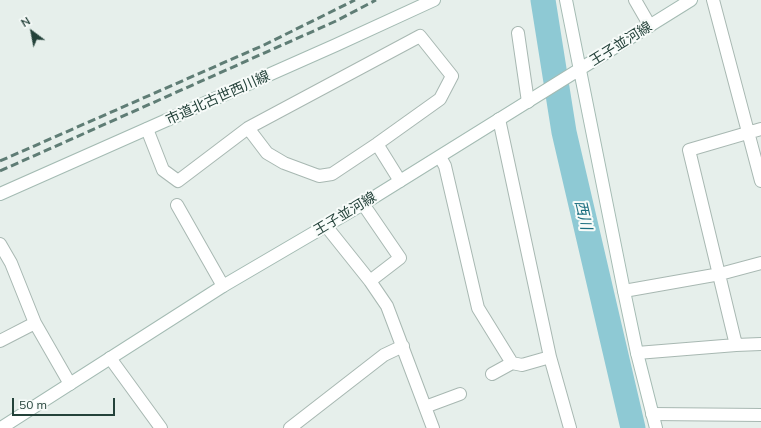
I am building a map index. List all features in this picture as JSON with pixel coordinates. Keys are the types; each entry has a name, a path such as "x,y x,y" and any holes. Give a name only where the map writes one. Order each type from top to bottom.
{"street":[{"name":"市道北古世西川線","path":"0,194 434,0"},
{"path":"566,0 637,353 656,428"},
{"path":"635,0 650,26"},
{"name":"王子並河線","path":"1,428 223,286 363,204 569,77 690,0"},
{"path":"713,0 761,181"},
{"path":"518,33 528,102"},
{"path":"148,129 163,170 178,181 248,128 420,36 452,76 440,99 332,174 319,176 284,163 267,153 248,128"},
{"path":"499,119 550,357 570,428"},
{"path":"736,345 689,150 761,129"},
{"path":"377,144 400,181"},
{"path":"440,156 445,166 478,308 512,363"},
{"path":"363,204 400,258 370,281"},
{"path":"177,205 223,286"},
{"path":"326,226 370,281 387,306 433,428"},
{"path":"0,244 11,263 36,323 70,384"},
{"path":"624,291 720,274 761,263"},
{"path":"0,341 36,323"},
{"path":"637,353 761,344"},
{"path":"290,428 384,355 403,346"},
{"path":"492,374 512,363 522,365 550,357"},
{"path":"110,358 160,428"},
{"path":"425,407 460,394"},
{"path":"652,414 761,415"}],"waterway":[{"name":"西川","path":"543,0 564,132 633,428"}],"railway":[{"path":"0,161 264,45 355,0"},
{"path":"0,171 336,21 376,0"}]}
